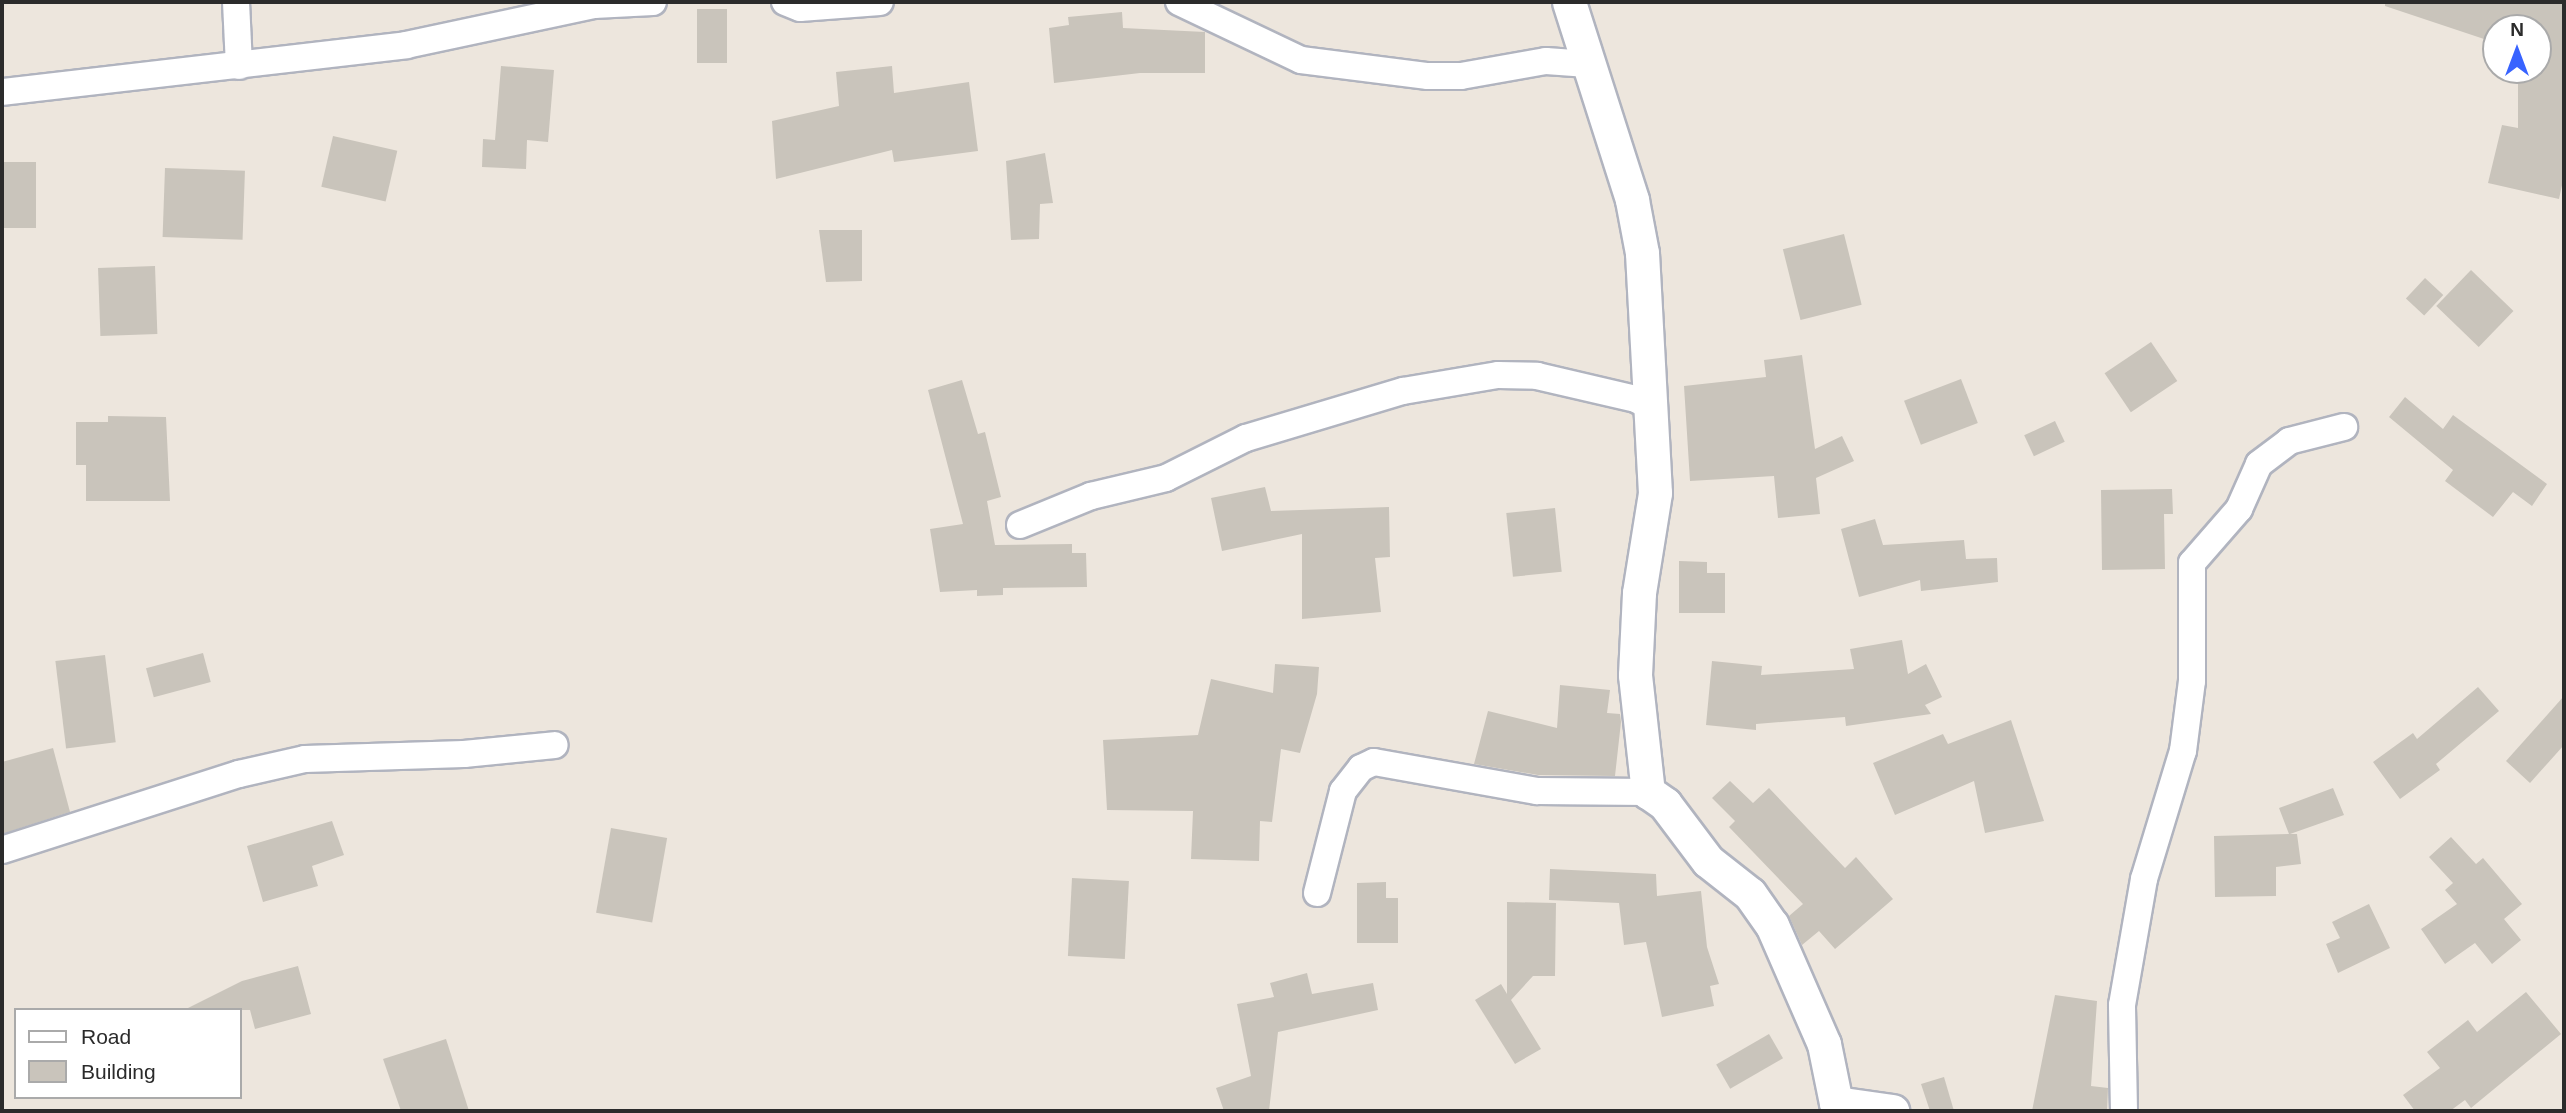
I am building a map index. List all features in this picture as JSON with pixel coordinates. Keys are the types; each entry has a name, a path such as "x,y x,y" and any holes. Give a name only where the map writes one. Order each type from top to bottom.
{"street":[{"path":"236,2 240,66"},
{"path":"2,92 406,45 594,5 653,2"},
{"path":"785,2 800,8 880,2"},
{"path":"1179,2 1301,60 1428,76 1461,76 1546,61 1588,64"},
{"path":"1570,2 1632,200 1642,253 1653,409 1655,493 1639,593 1635,675 1648,792"},
{"path":"1020,525 1069,503 1166,478 1246,438 1403,391 1498,375 1537,376 1636,399 1653,409"},
{"path":"2124,1111 2122,1005 2144,879 2183,751 2192,681 2192,563 2239,509 2259,464 2289,441 2344,427"},
{"path":"2,850 240,774 305,759 464,754 555,745"},
{"path":"1317,893 1343,791 1361,768 1374,762 1537,791 1648,792 1665,804 1708,861 1750,894 1772,925 1824,1044 1836,1103 1892,1111"}],"building":[{"path":"2385,2 2564,2 2564,176 2559,199 2488,183 2502,125 2518,128 2518,84 2552,84 2552,14 2482,14 2482,38 2385,6"},
{"path":"697,9 727,9 727,63 697,63"},
{"path":"1122,12 1123,28 1205,32 1205,73 1140,73 1054,83 1049,28 1069,25 1068,17"},
{"path":"501,66 554,70 548,142 527,140 526,169 482,167 483,139 495,140"},
{"path":"892,66 894,93 969,82 978,151 894,162 892,150 776,179 772,121 839,106 836,72"},
{"path":"333,136 397,151 386,202 321,187"},
{"path":"1045,153 1053,203 1040,204 1039,239 1011,240 1006,161"},
{"path":"3,162 36,162 36,228 3,228"},
{"path":"165,168 245,171 243,240 163,237"},
{"path":"819,230 862,230 862,281 826,282"},
{"path":"1844,234 1862,305 1801,320 1783,249"},
{"path":"155,266 157,334 100,336 98,268"},
{"path":"2471,270 2513,311 2479,347 2436,306"},
{"path":"2425,278 2443,295 2424,316 2406,298"},
{"path":"2151,342 2177,381 2131,412 2105,373"},
{"path":"1802,355 1815,449 1842,436 1854,461 1816,478 1820,514 1778,518 1774,476 1690,481 1684,386 1766,377 1764,360"},
{"path":"1961,379 1978,423 1921,445 1904,401"},
{"path":"962,380 978,434 985,432 1001,497 987,501 995,545 1072,544 1072,553 1086,553 1087,587 1003,588 1003,595 977,596 977,590 940,592 930,529 963,524 928,390"},
{"path":"2405,397 2443,429 2453,415 2547,484 2532,506 2513,492 2493,517 2445,481 2453,470 2389,417"},
{"path":"108,416 166,417 170,501 86,501 86,465 76,465 76,422 108,422"},
{"path":"2055,421 2065,442 2034,456 2024,435"},
{"path":"1265,487 1271,511 1389,507 1390,557 1375,558 1381,612 1302,619 1302,534 1222,551 1211,498"},
{"path":"2172,489 2173,514 2164,514 2165,569 2102,570 2101,490"},
{"path":"1555,508 1562,572 1513,577 1506,513"},
{"path":"1875,519 1883,545 1964,540 1966,559 1997,558 1998,582 1921,591 1920,580 1859,597 1841,529"},
{"path":"1679,561 1707,562 1707,573 1725,573 1725,613 1679,613"},
{"path":"1902,640 1908,674 1926,664 1942,697 1925,705 1931,714 1846,726 1845,717 1756,724 1756,730 1706,725 1712,661 1762,666 1761,675 1854,669 1850,649"},
{"path":"203,653 211,682 154,697 146,668"},
{"path":"105,655 116,742 66,748 55,661"},
{"path":"1275,664 1319,667 1317,694 1300,753 1281,749 1272,822 1260,821 1259,861 1191,859 1193,811 1107,810 1103,740 1198,735 1211,679 1273,693"},
{"path":"1560,685 1610,690 1607,713 1620,714 1621,722 1615,776 1538,775 1474,764 1488,711 1557,728"},
{"path":"2478,687 2499,711 2436,764 2440,770 2400,799 2373,762 2413,733 2417,739"},
{"path":"2564,696 2564,745 2530,783 2506,761"},
{"path":"2011,720 2044,821 1985,833 1974,781 1895,815 1873,763 1943,734 1948,744"},
{"path":"53,748 70,812 2,834 2,762"},
{"path":"1730,781 1753,803 1769,788 1845,868 1856,857 1893,899 1835,949 1819,931 1802,945 1789,916 1803,904 1729,827 1735,821 1712,798"},
{"path":"2333,788 2344,815 2290,834 2297,834 2301,864 2276,867 2276,896 2215,897 2214,836 2289,834 2279,808"},
{"path":"332,821 344,855 312,866 318,886 263,902 247,846"},
{"path":"611,828 667,838 652,923 596,913"},
{"path":"2451,837 2476,864 2483,858 2522,904 2504,919 2521,940 2492,964 2475,943 2445,964 2421,929 2457,904 2445,890 2453,883 2429,857"},
{"path":"1550,869 1656,874 1657,896 1701,891 1707,947 1719,984 1710,986 1714,1006 1662,1017 1646,942 1624,945 1619,903 1549,900"},
{"path":"1072,878 1129,881 1125,959 1068,956"},
{"path":"1386,882 1386,898 1398,898 1398,943 1357,943 1357,883"},
{"path":"1507,902 1556,903 1555,976 1533,976 1511,1000 1541,1049 1515,1064 1475,1000 1501,984 1507,994"},
{"path":"2369,904 2390,948 2338,973 2326,944 2340,938 2332,922"},
{"path":"298,966 311,1014 255,1029 250,1010 188,1008 242,981"},
{"path":"1307,973 1312,994 1373,983 1378,1010 1278,1032 1269,1111 1224,1111 1216,1088 1251,1076 1237,1004 1274,997 1270,983"},
{"path":"2526,992 2561,1034 2471,1108 2465,1100 2450,1111 2415,1111 2403,1095 2440,1068 2427,1052 2468,1020 2477,1032"},
{"path":"2055,995 2097,1001 2091,1086 2108,1088 2107,1111 2032,1111"},
{"path":"1769,1034 1783,1058 1730,1089 1716,1064"},
{"path":"446,1039 469,1111 401,1111 383,1059"},
{"path":"1944,1077 1954,1111 1930,1111 1921,1084"}]}
